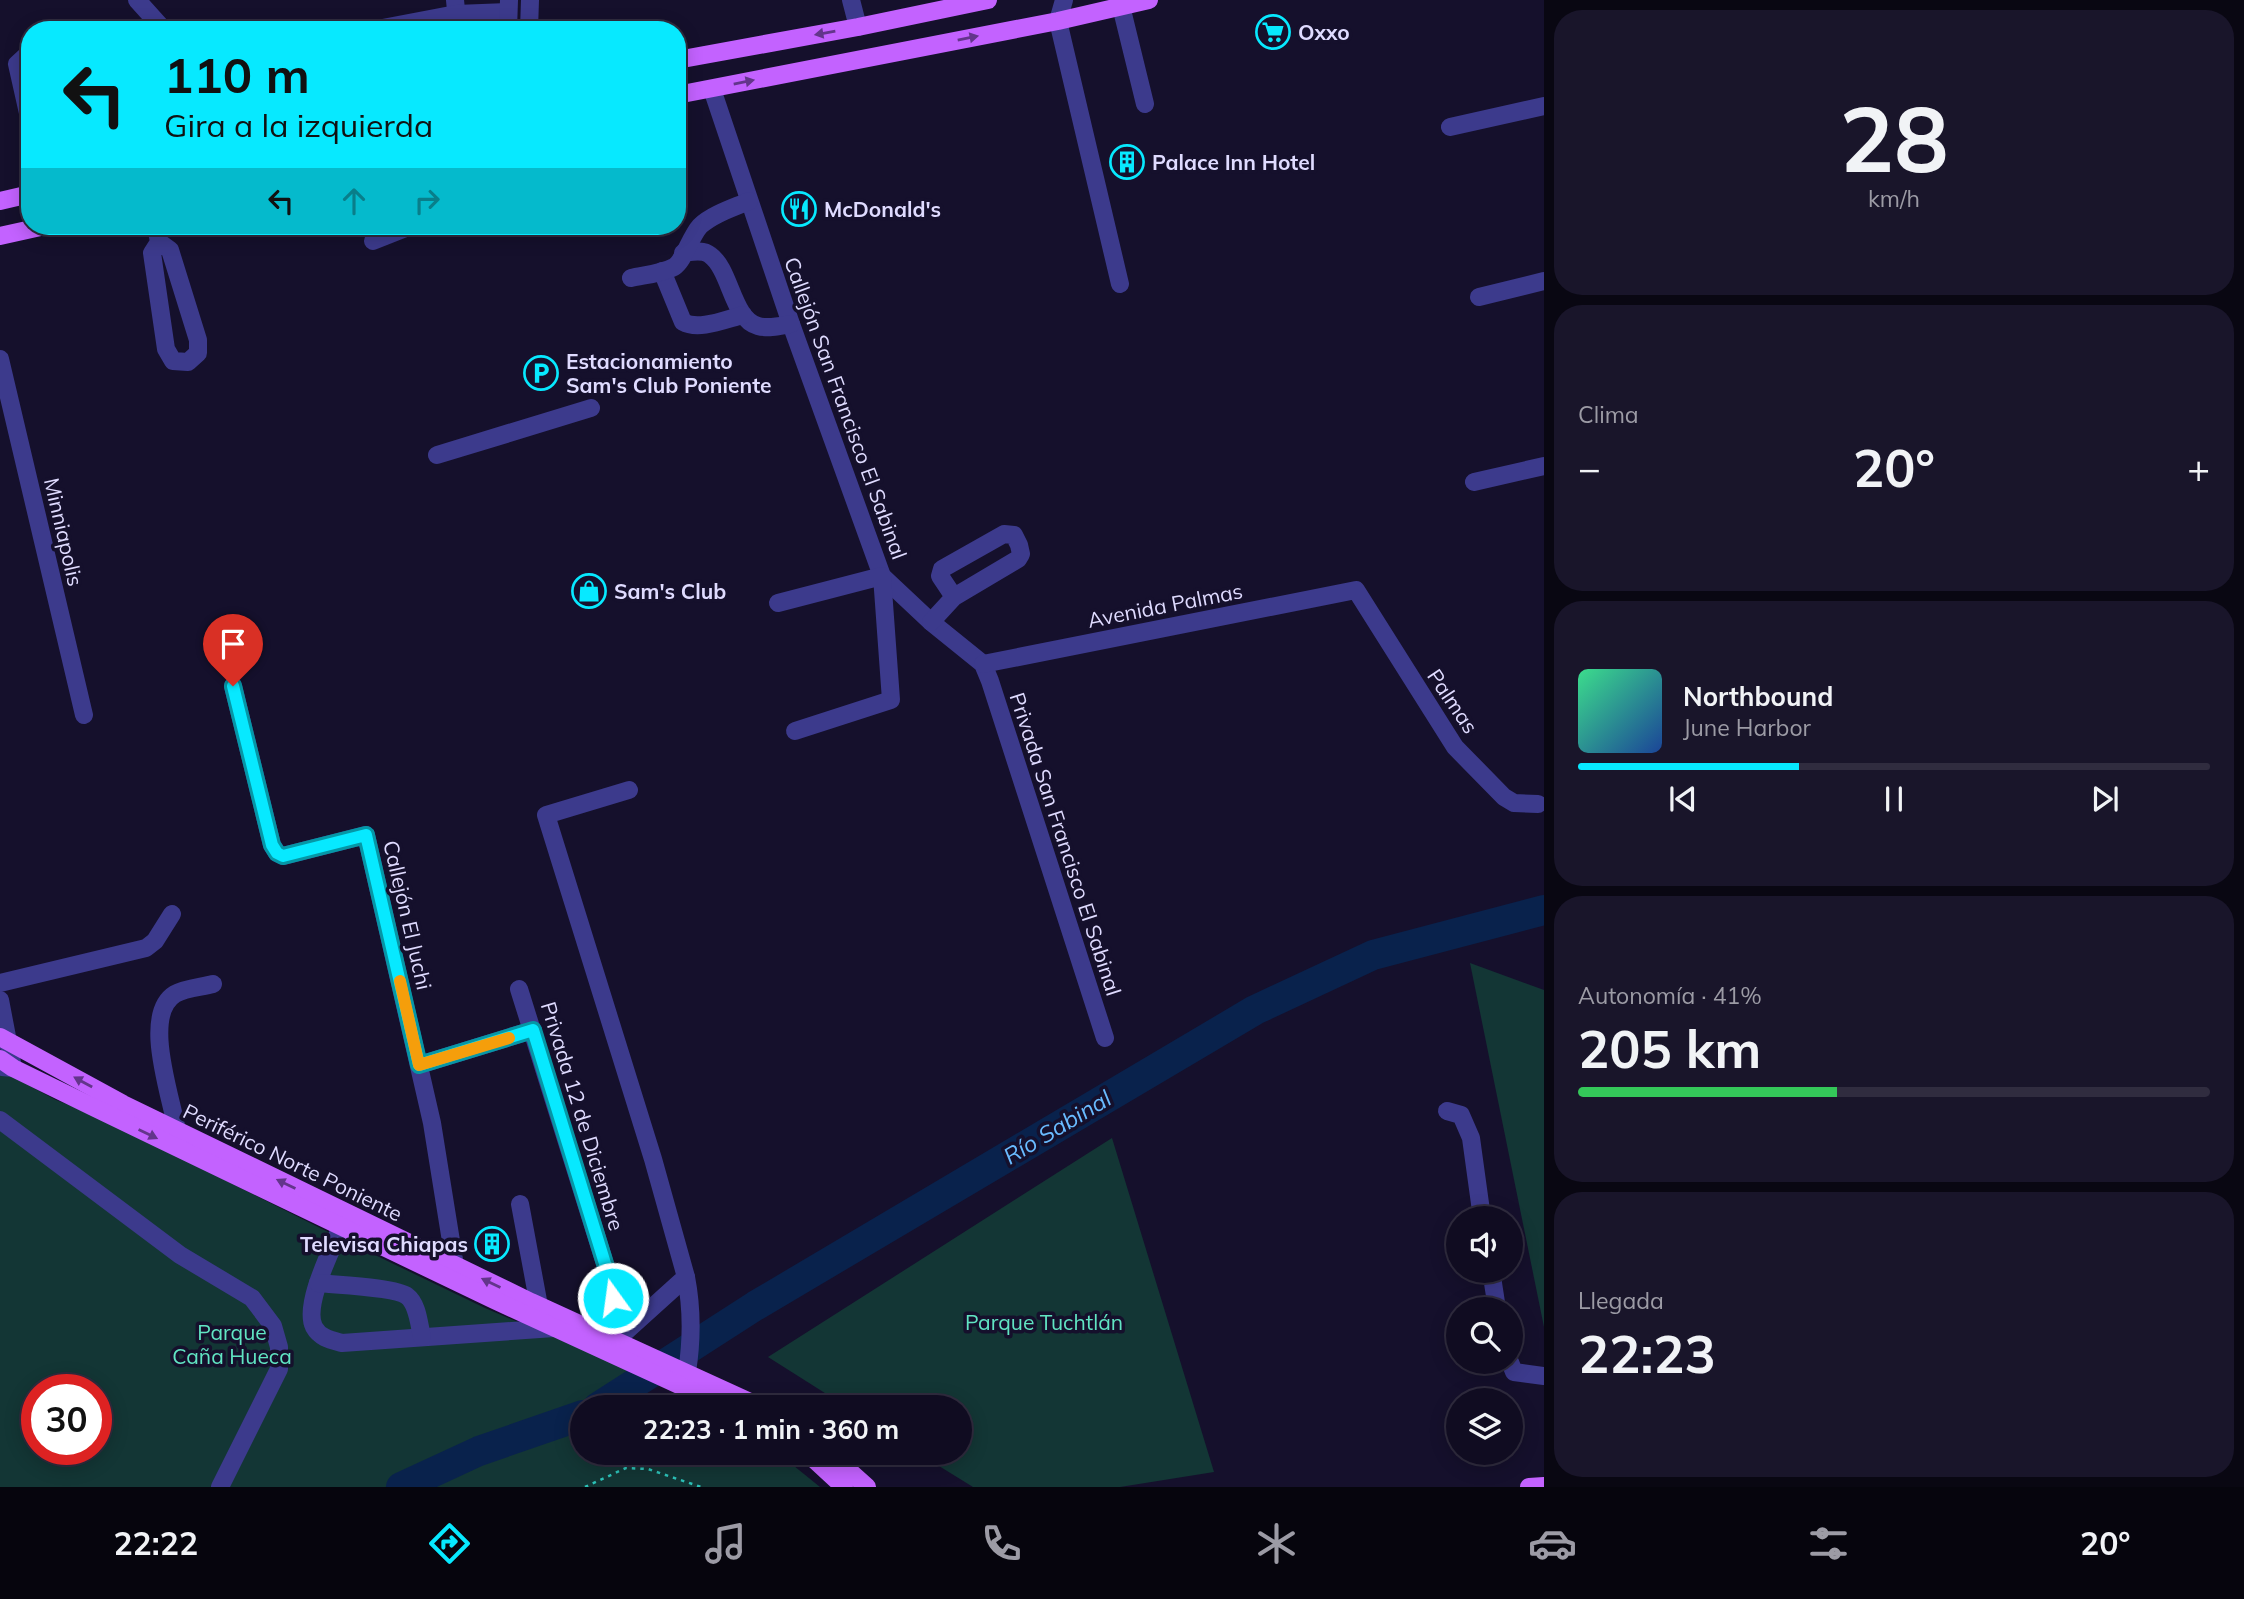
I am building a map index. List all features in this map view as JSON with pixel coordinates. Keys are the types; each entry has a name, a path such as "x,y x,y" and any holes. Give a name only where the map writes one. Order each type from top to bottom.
{"main road":[{"path":"686,58 858,27 914,8 988,0"},
{"path":"686,93 1149,0"},
{"path":"0,201 21,196"},
{"path":"0,236 21,231"},
{"name":"Periférico Norte Poniente","path":"5,1055 177,1131 610,1340 638,1360"},
{"name":"Periférico Norte Poniente","path":"5,1055 341,1227 554,1328 638,1360 681,1369 736,1395"},
{"name":"Periférico Norte Poniente","path":"681,1369 712,1395"},
{"path":"820,1465 844,1487"},
{"path":"842,1465 867,1487"},
{"path":"1529,1487 1544,1486"}],"street":[{"path":"136,0 156,21"},
{"path":"530,0 530,21"},
{"path":"851,0 858,27"},
{"path":"1063,0 1058,20 1119,284"},
{"path":"1121,6 1145,104"},
{"path":"423,21 457,15 508,14"},
{"path":"21,60 17,64 21,82"},
{"name":"Callejón San Francisco El Sabinal","path":"712,89 791,324 882,576 983,664"},
{"path":"1450,127 1544,106"},
{"path":"631,278 674,267 680,262 701,226 713,216 749,201"},
{"path":"158,235 152,253 166,349 173,360 188,362 198,353 198,340 170,250 159,235"},
{"path":"373,241 388,235"},
{"path":"683,253 709,254 720,267 743,315 755,326 768,328 791,324"},
{"path":"662,271 683,323 698,325 743,315"},
{"path":"1479,297 1544,281"},
{"name":"Minniapolis","path":"0,359 85,715"},
{"path":"437,455 591,408"},
{"path":"1474,482 1544,466"},
{"path":"778,603 882,576 891,700 795,731"},
{"name":"Avenida Palmas","path":"983,664 1356,590"},
{"name":"Palmas","path":"1356,590 1455,747 1504,797 1514,803 1538,804"},
{"path":"931,621 954,597"},
{"name":"Privada San Francisco El Sabinal","path":"983,664 1105,1038"},
{"name":"Callejón El Juchi","path":"233,686 272,845 277,853 283,856 366,835 432,1123 455,1266"},
{"path":"629,790 546,815 602,990 686,1277 691,1302 681,1369"},
{"path":"0,983 146,948 155,941 172,914"},
{"path":"177,1131 161,1048 159,1019 165,1003 177,993 213,984"},
{"name":"Privada 12 de Diciembre","path":"519,989 611,1283 615,1312 610,1340"},
{"path":"0,1000 5,1055"},
{"path":"419,1065 533,1030"},
{"path":"1447,1111 1461,1115 1467,1125 1480,1206"},
{"path":"0,1121 180,1255 252,1298 273,1326 279,1347 279,1369 220,1487"},
{"path":"520,1204 539,1306"},
{"path":"341,1227 318,1283 312,1310 314,1327 325,1339 342,1343 554,1328"},
{"path":"610,1340 686,1277"},
{"path":"318,1283 393,1290 407,1296 416,1312 422,1338"},
{"path":"1523,1373 1544,1376"}],"path":[{"path":"585,1487 625,1468 648,1469 701,1487"}],"green space":[{"path":"1470,963 1544,990 1544,1327 1523,1224 1523,1206 1519,1206"},
{"name":"Parque Caña Hueca","path":"0,1070 56,1100 99,1117 485,1308 644,1378 617,1395 570,1395 570,1465 793,1465 820,1487 0,1487"},
{"name":"Parque Tuchtlán","path":"1112,1138 1214,1472 1120,1487 973,1487 937,1465 972,1465 972,1395 828,1395 768,1357"}],"waterway":[{"name":"Río Sabinal","path":"617,1395 755,1306 1255,1010 1373,955 1544,910"},
{"name":"Río Sabinal","path":"401,1487 479,1451 570,1420"}],"slow traffic":[{"path":"400,981 419,1065 509,1038"}],"place":[{"name":"Oxxo","path":"1273,32"},
{"name":"Palace Inn Hotel","path":"1127,162"},
{"name":"McDonald's","path":"799,209"},
{"name":"Estacionamiento Sam's Club Poniente","path":"541,373"},
{"name":"Sam's Club","path":"589,591"},
{"name":"Televisa Chiapas","path":"492,1244"}],"route":[{"path":"233,686 272,845 277,853 283,856 366,835 419,1065 533,1030 611,1283 613,1298"}]}
